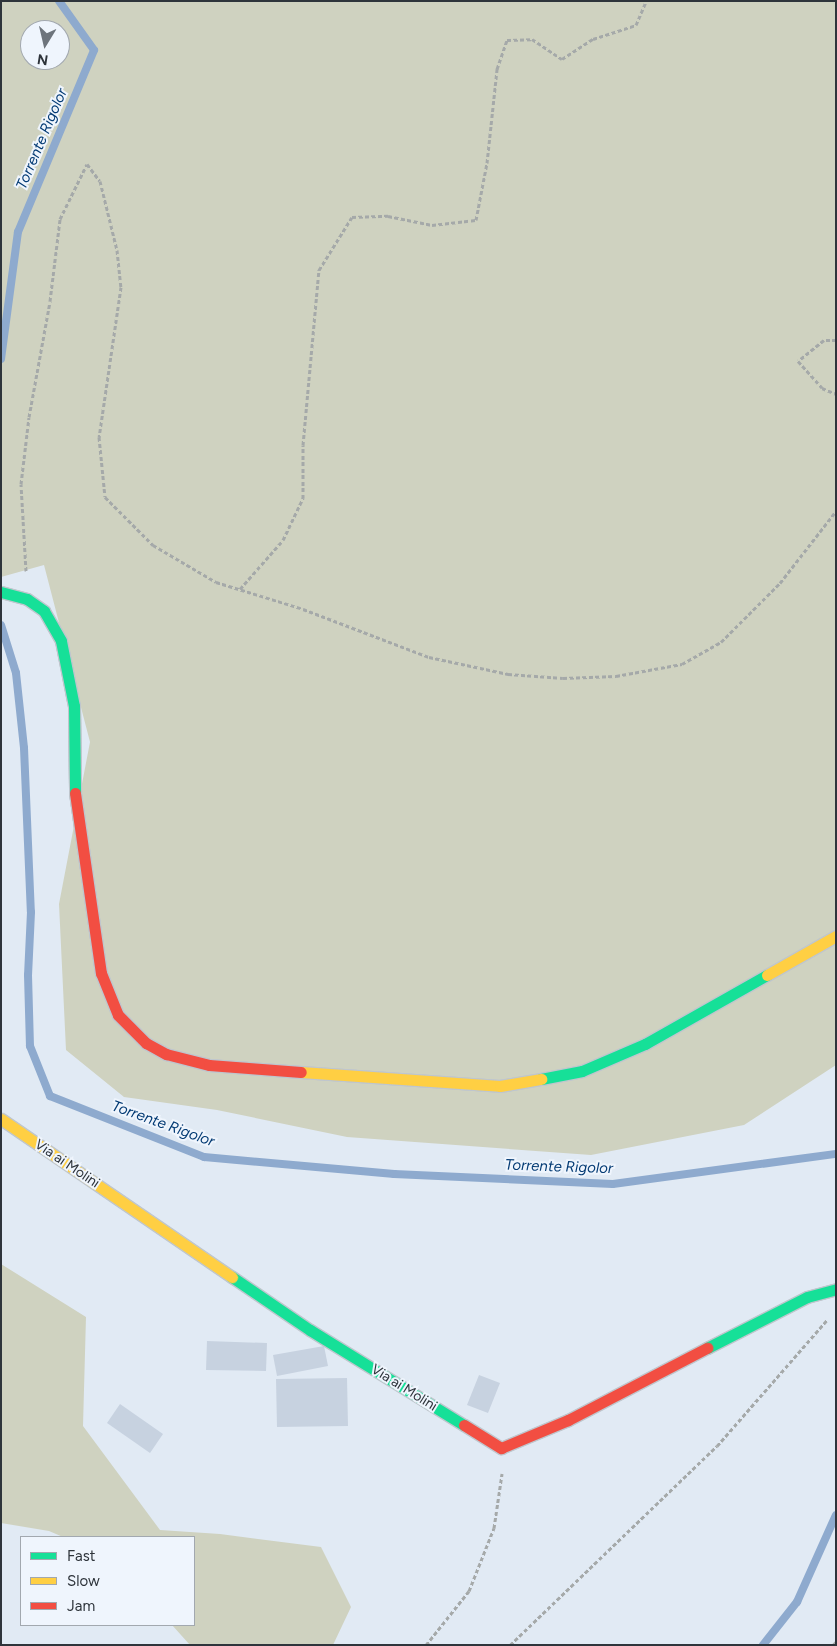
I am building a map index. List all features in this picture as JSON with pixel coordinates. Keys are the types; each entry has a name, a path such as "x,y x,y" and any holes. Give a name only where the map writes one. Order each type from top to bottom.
{"main road":[{"path":"1,592 27,599 44,612 61,641 74,706 73,780 106,991 118,1015 131,1030 166,1054 209,1065 500,1086 582,1071 645,1044 836,936"},
{"name":"Via ai Molini","path":"1,1119 310,1330 501,1448"},
{"path":"501,1448 568,1420 807,1297 836,1289"}],"path":[{"path":"240,590 283,540 303,498 303,445 318,270 352,218 388,216 432,225 476,220 487,163 497,69 507,40 532,39 562,59 593,38 636,25 646,1"},
{"path":"27,599 21,484 29,416 50,301 60,219 87,164 100,181 117,250 121,287 99,437 105,497 153,545 216,582 303,609 429,657 508,674 563,678 616,676 682,664 721,642 780,584 836,511"},
{"path":"836,340 824,340 798,362 822,388 836,394"},
{"path":"510,1645 717,1446 830,1316"},
{"path":"426,1645 468,1591 494,1528 505,1451 501,1448"},
{"path":"833,1645 836,1642"}],"green space":[{"path":"1,1 836,1 836,1065 744,1125 591,1155 347,1137 217,1110 124,1097 66,1050 59,904 90,742 44,565 1,577"},
{"path":"1,1264 86,1317 83,1426 160,1530 220,1534 321,1547 351,1607 333,1645 190,1645 173,1626 195,1626 195,1536 61,1536 49,1531 1,1523"}],"building":[{"path":"207,1341 267,1343 266,1371 206,1370"},
{"path":"324,1346 328,1366 277,1376 273,1355"},
{"path":"479,1375 500,1383 488,1413 467,1405"},
{"path":"347,1378 348,1426 277,1427 276,1379"},
{"path":"120,1404 163,1434 150,1453 107,1423"}],"waterway":[{"name":"Torrente Rigolor","path":"1,359 18,232 94,50 59,1"},
{"name":"Torrente Rigolor","path":"1,625 16,673 24,748 31,912 28,975 30,1046 50,1096 204,1157 394,1174 613,1184 836,1154"},
{"path":"763,1645 797,1602 836,1515"}],"traffic: fast":[{"path":"1,592 27,599 44,611 61,641 74,706 75,793"},
{"path":"541,1079 582,1071 645,1044 767,975"},
{"path":"232,1277 310,1330 464,1425"},
{"path":"707,1348 807,1297 836,1289"}],"traffic: slow":[{"path":"767,975 836,936"},
{"path":"301,1072 500,1086 541,1079"},
{"path":"1,1119 232,1277"}],"traffic: jam":[{"path":"75,793 101,973 118,1015 146,1043 166,1054 209,1065 301,1072"},
{"path":"464,1425 501,1448 568,1420 707,1348"}]}
